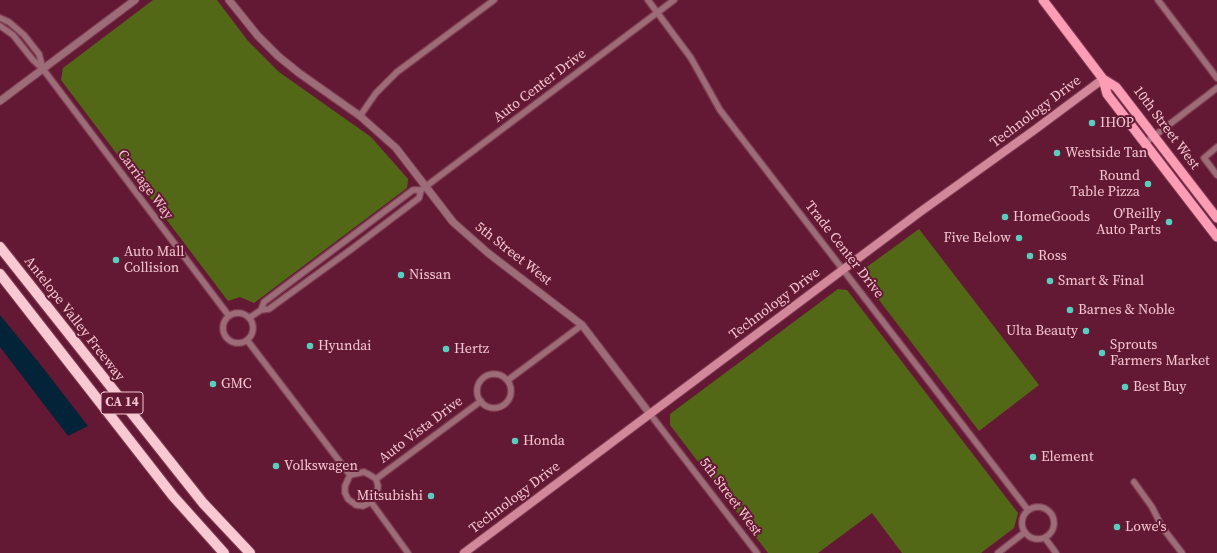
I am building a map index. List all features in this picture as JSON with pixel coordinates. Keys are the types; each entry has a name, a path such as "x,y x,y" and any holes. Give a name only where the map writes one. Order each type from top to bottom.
{"highway":[{"name":"Antelope Valley Freeway","path":"0,247 203,503 250,553"},
{"name":"CA 14","path":"0,274 173,496 224,553"}],"main road":[{"name":"10th Street West","path":"1043,0 1103,79 1116,87 1217,218"},
{"name":"10th Street West","path":"1103,79 1107,94 1217,237"},
{"name":"Technology Drive","path":"464,553 843,269 1103,79"}],"street":[{"path":"0,101 134,0"},
{"name":"5th Street West","path":"230,0 258,36 278,56 299,73 360,116 396,148 423,188 453,222 488,254 582,325 757,553"},
{"path":"360,116 376,93 397,72 494,0"},
{"name":"Trade Center Drive","path":"648,0 691,58 720,110 1028,510"},
{"name":"Auto Center Drive","path":"261,310 264,302 290,282 413,190 423,188 674,0"},
{"path":"1158,0 1217,78"},
{"path":"0,18 9,22 18,29 38,54 43,69"},
{"path":"0,26 13,35 33,60 43,69"},
{"path":"13,35 18,29"},
{"name":"Carriage Way","path":"43,69 229,316"},
{"path":"1145,143 1217,88"},
{"path":"1217,147 1204,158 1217,175"},
{"name":"Auto Center Drive","path":"249,318 261,310 269,309 342,256 419,198 423,188"},
{"path":"236,313 242,313 249,318 252,323 252,331 247,340 235,343 227,339 224,334 223,326 225,320 229,316 236,313"},
{"path":"508,380 582,325"},
{"path":"247,340 350,475"},
{"name":"Auto Vista Drive","path":"492,374 502,376 508,380 511,393 504,404 498,407 492,407 481,401 478,396 478,388 479,383 484,377 492,374"},
{"name":"Auto Vista Drive","path":"376,479 481,401"},
{"path":"364,472 376,479 378,486 377,494 371,502 363,506 356,505 348,499 345,493 345,486 350,475 364,472"},
{"path":"1134,482 1152,507 1160,524 1182,553"},
{"path":"371,502 408,553"},
{"path":"1033,508 1044,508 1052,516 1054,525 1052,530 1045,538 1034,539 1025,532 1022,525 1022,520 1028,510 1033,508"},
{"path":"998,553 1025,532"},
{"path":"1045,538 1056,553"}],"green space":[{"path":"153,0 217,0 248,41 279,72 371,137 408,179 407,188 254,303 240,297 228,301 61,80 63,68"},
{"path":"919,229 1039,385 979,431 863,279 864,269"},
{"path":"838,289 847,290 1018,513 1014,528 981,553 902,553 872,513 818,553 768,553 670,425 670,414"}],"water":[{"path":"0,315 88,426 68,436 0,347"}],"place":[{"name":"IHOP","path":"1092,123"},
{"name":"Westside Tan","path":"1057,153"},
{"name":"Round Table Pizza","path":"1148,184"},
{"name":"HomeGoods","path":"1005,217"},
{"name":"O'Reilly Auto Parts","path":"1169,222"},
{"name":"Five Below","path":"1019,238"},
{"name":"Ross","path":"1030,256"},
{"name":"Auto Mall Collision","path":"116,260"},
{"name":"Nissan","path":"401,275"},
{"name":"Smart & Final","path":"1050,281"},
{"name":"Barnes & Noble","path":"1070,310"},
{"name":"Ulta Beauty","path":"1086,331"},
{"name":"Hyundai","path":"310,346"},
{"name":"Hertz","path":"446,349"},
{"name":"Sprouts Farmers Market","path":"1102,353"},
{"name":"GMC","path":"213,384"},
{"name":"Best Buy","path":"1125,387"},
{"name":"Honda","path":"515,441"},
{"name":"Element","path":"1033,457"},
{"name":"Volkswagen","path":"276,466"},
{"name":"Mitsubishi","path":"431,496"},
{"name":"Lowe's","path":"1117,527"}]}
